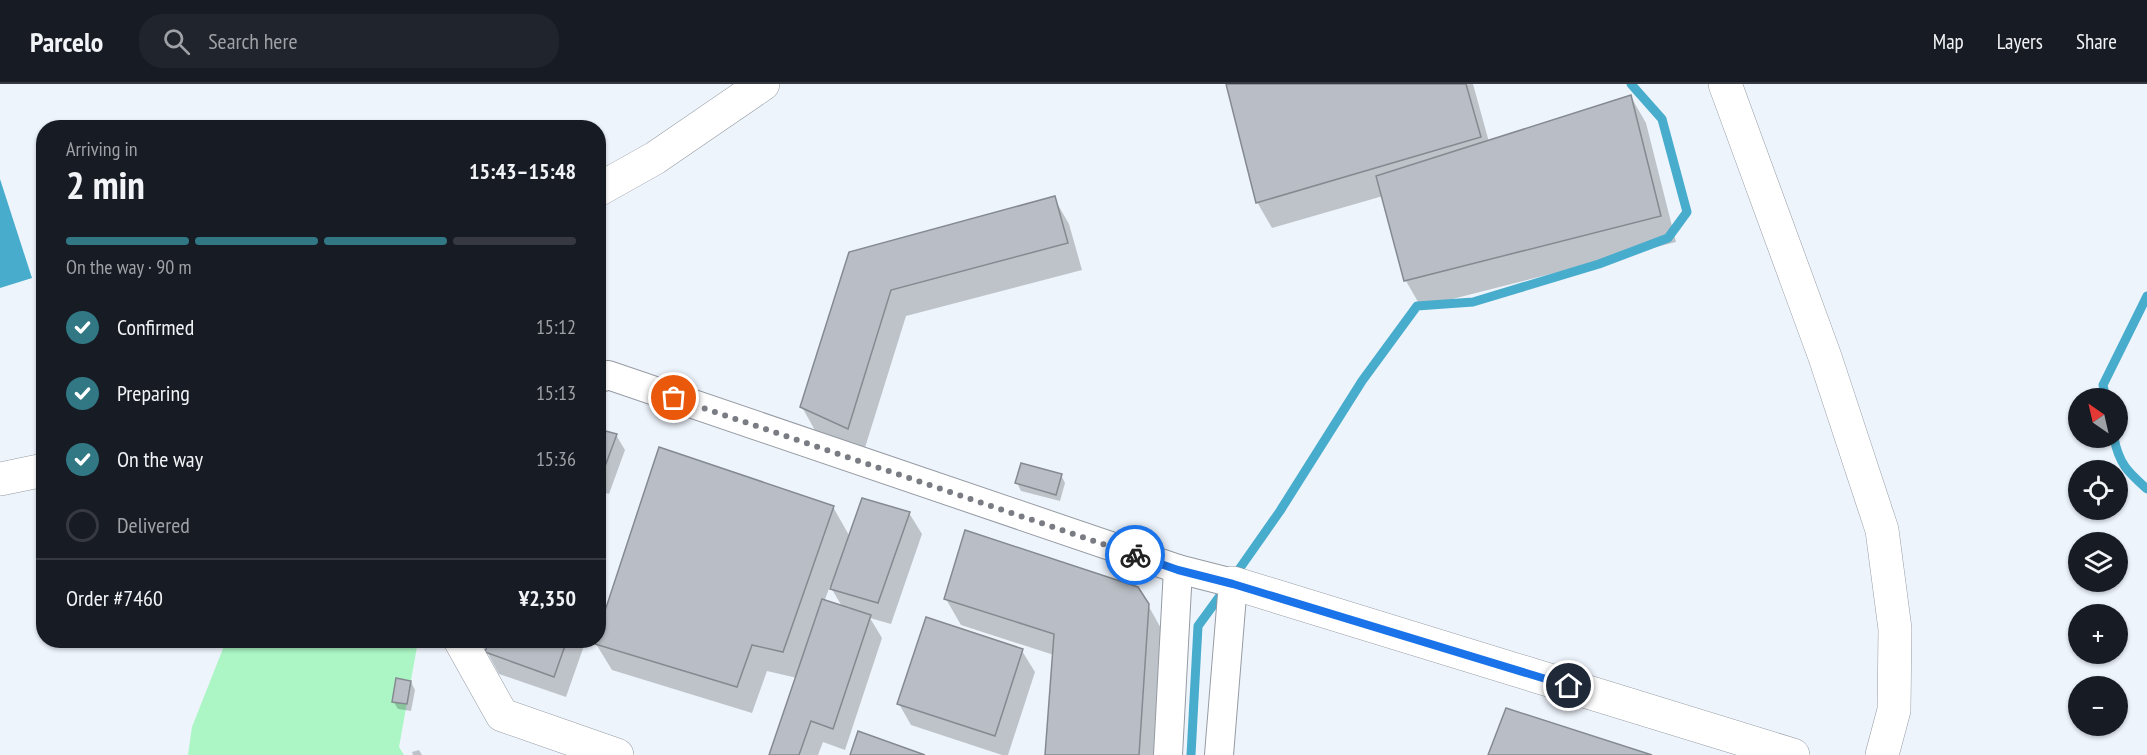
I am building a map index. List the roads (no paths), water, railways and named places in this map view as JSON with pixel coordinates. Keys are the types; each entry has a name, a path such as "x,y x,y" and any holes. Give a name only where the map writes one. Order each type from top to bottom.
{"street":[{"path":"606,186 655,158 763,84"},
{"path":"1725,84 1825,357 1882,530 1895,629 1894,710 1882,755"},
{"path":"606,376 1178,570 1233,584 1793,755"},
{"path":"0,479 36,472"},
{"path":"1168,755 1178,570"},
{"path":"1219,755 1233,584"},
{"path":"464,648 502,715 617,755"}],"water":[{"path":"0,179 32,278 0,288"}],"waterway":[{"path":"1233,578 1280,511 1362,381 1417,306 1473,302 1599,264 1668,238 1687,212 1662,119 1631,84"},
{"path":"2104,388 2103,385 2147,296"},
{"path":"2117,448 2125,467 2147,489"},
{"path":"1191,755 1198,626 1225,589"}]}
